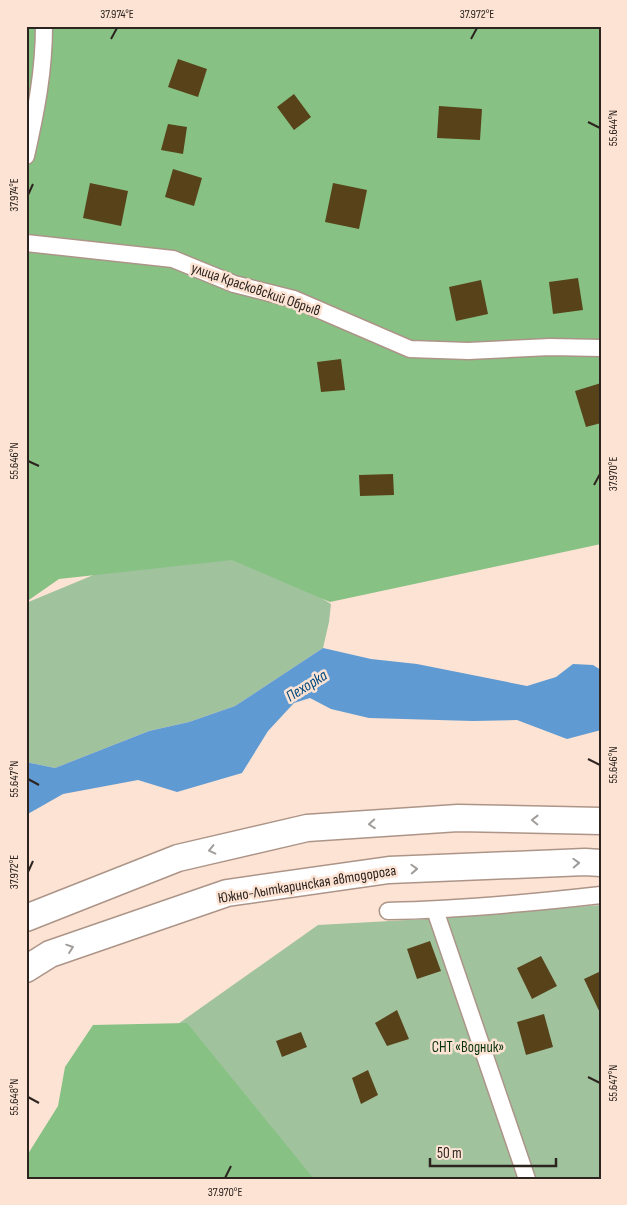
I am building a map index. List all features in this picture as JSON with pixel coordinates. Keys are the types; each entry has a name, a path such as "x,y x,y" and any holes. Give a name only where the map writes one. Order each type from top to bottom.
{"main road":[{"path":"26,918 178,858 307,828 458,818 601,821"},
{"name":"Южно-Лыткаринская автодорога","path":"26,969 50,954 227,893 389,870 601,863"}],"street":[{"path":"26,156 38,100 44,58 44,26"},
{"name":"улица Красковский Обрыв","path":"26,242 174,259 234,284 294,299 410,349 468,351 550,347 601,348"},
{"path":"388,911 525,904 601,895"},
{"path":"435,910 528,1179"}],"green space":[{"path":"26,26 601,26 601,544 330,602 232,560 59,579 26,602"},
{"path":"209,527 331,604 323,648 235,706 189,722 149,731 55,768 26,762 26,603"},
{"name":"СНТ «Водник»","path":"601,905 601,1179 282,1179 161,1036 318,925 426,919"},
{"path":"187,1023 314,1179 26,1179 26,1157 58,1106 65,1067 93,1025"}],"water":[{"name":"Пехорка","path":"323,648 371,659 417,664 527,686 556,677 573,664 593,665 601,670 601,730 567,739 517,720 473,721 369,718 331,709 310,698 294,703 268,731 242,773 177,792 138,780 63,794 26,815 26,762 55,768 149,731 189,722 235,706"}],"building":[{"path":"178,59 207,69 198,97 168,87"},
{"path":"294,94 311,117 294,130 277,107"},
{"path":"439,106 482,109 480,140 437,138"},
{"path":"168,124 187,127 183,154 161,150"},
{"path":"173,169 202,178 194,206 165,197"},
{"path":"90,183 128,191 121,226 83,218"},
{"path":"333,183 367,190 359,229 325,222"},
{"path":"578,278 583,310 553,314 549,282"},
{"path":"481,280 488,314 456,321 449,287"},
{"path":"341,359 345,390 321,392 317,362"},
{"path":"601,383 601,423 586,427 575,391"},
{"path":"393,474 394,495 360,496 359,475"},
{"path":"430,941 441,971 417,979 407,949"},
{"path":"541,956 557,986 532,999 517,968"},
{"path":"601,971 601,1015 584,979"},
{"path":"397,1010 409,1039 387,1046 375,1023"},
{"path":"544,1014 553,1047 526,1055 517,1022"},
{"path":"301,1032 307,1047 282,1057 276,1041"},
{"path":"368,1070 378,1095 361,1104 352,1078"}]}
